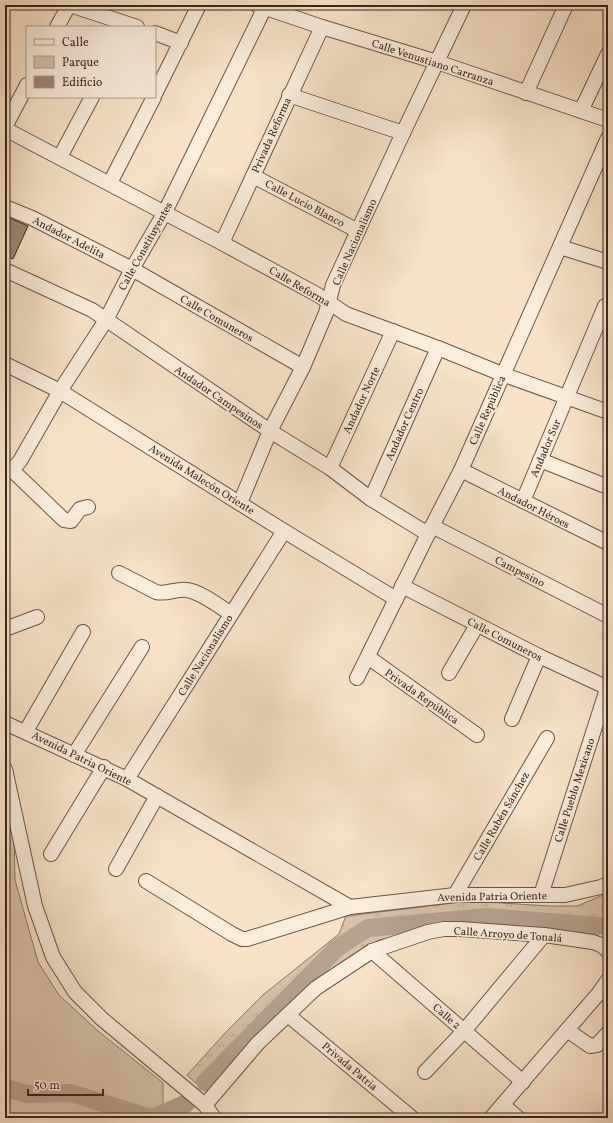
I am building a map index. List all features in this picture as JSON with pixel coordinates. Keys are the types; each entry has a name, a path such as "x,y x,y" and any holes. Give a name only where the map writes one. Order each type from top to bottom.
{"street":[{"path":"58,26 69,5 131,26"},
{"path":"156,92 200,5"},
{"name":"Calle Nacionalismo","path":"240,503 270,431 303,367 326,314 333,285 463,5"},
{"path":"526,93 566,5"},
{"name":"Calle Venustiano Carranza","path":"263,6 322,27 437,62 608,120"},
{"name":"Calle Constituyentes","path":"8,468 20,460 60,391 106,320 132,269 165,212 263,6"},
{"name":"Privada Reforma","path":"222,243 322,27"},
{"path":"156,34 181,43"},
{"path":"581,111 608,54"},
{"path":"5,128 26,87"},
{"path":"290,95 403,134"},
{"path":"60,158 91,98"},
{"path":"110,184 153,98"},
{"name":"Calle Reforma","path":"5,128 222,243 329,302 346,314 438,348 502,374 567,396 608,412"},
{"name":"Calle República","path":"357,678 461,470 502,374 608,138"},
{"name":"Calle Lucio Blanco","path":"253,176 358,231"},
{"name":"Andador Adelita","path":"5,207 32,218 132,269"},
{"path":"560,247 608,262"},
{"name":"Calle Comuneros","path":"132,269 303,367"},
{"name":"Andador Campesinos","path":"5,270 92,310 270,431 330,468 370,499 430,530"},
{"name":"Andador Sur","path":"523,501 605,306"},
{"name":"Andador Norte","path":"330,468 393,331"},
{"name":"Andador Centro","path":"370,499 438,348"},
{"name":"Avenida Malecón Oriente","path":"5,364 60,391 284,532 396,599"},
{"path":"540,460 608,487"},
{"path":"8,468 64,520 71,521 80,509 88,507"},
{"name":"Andador Héroes","path":"461,470 608,543"},
{"name":"Campesino","path":"430,530 608,616"},
{"name":"Calle Nacionalismo","path":"127,779 284,532"},
{"path":"119,573 162,594 186,589 190,590 231,614"},
{"name":"Calle Comuneros","path":"402,586 538,656 608,687"},
{"path":"5,629 37,617"},
{"path":"449,673 477,625"},
{"path":"26,731 84,632"},
{"path":"74,755 142,647"},
{"path":"512,719 538,656"},
{"name":"Privada República","path":"368,657 477,735"},
{"name":"Calle Pueblo Mexicano","path":"541,895 608,687"},
{"name":"Avenida Patria Oriente","path":"5,723 26,731 127,779 350,907"},
{"name":"Calle Rubén Sánchez","path":"455,895 547,738"},
{"path":"51,854 104,767"},
{"path":"5,769 35,906 53,956 75,992 102,1019 205,1105 214,1118"},
{"path":"116,869 157,796"},
{"name":"Avenida Patria Oriente","path":"146,881 242,939 251,938 350,907 455,895 565,895 608,884"},
{"name":"Calle Arroyo de Tonalá","path":"205,1105 258,1043 316,988 372,951 428,932 444,929 482,930 544,935 593,942 601,944 608,951"},
{"path":"425,1072 464,1031 544,935"},
{"name":"Calle 2","path":"372,951 522,1082"},
{"path":"491,1118 599,993 608,980"},
{"name":"Privada Patria","path":"288,1015 412,1118"},
{"path":"567,1030 590,1046 597,1045 608,1033"},
{"path":"503,1105 518,1118"}],"green space":[{"path":"5,806 14,837 15,880 38,962 59,995 98,1031 163,1083 163,1118 5,1118"},
{"path":"608,893 608,932 448,926 379,940 356,953 209,1095 187,1075 227,1031 263,995 339,934 346,916 470,901 549,906 577,906"}],"building":[{"path":"5,216 28,226 13,259 5,256"}],"waterway":[{"path":"205,1082 337,948 368,928 487,917 600,926"},
{"path":"5,1088 28,1094 71,1093 151,1118"},
{"path":"152,1118 187,1103"}]}
